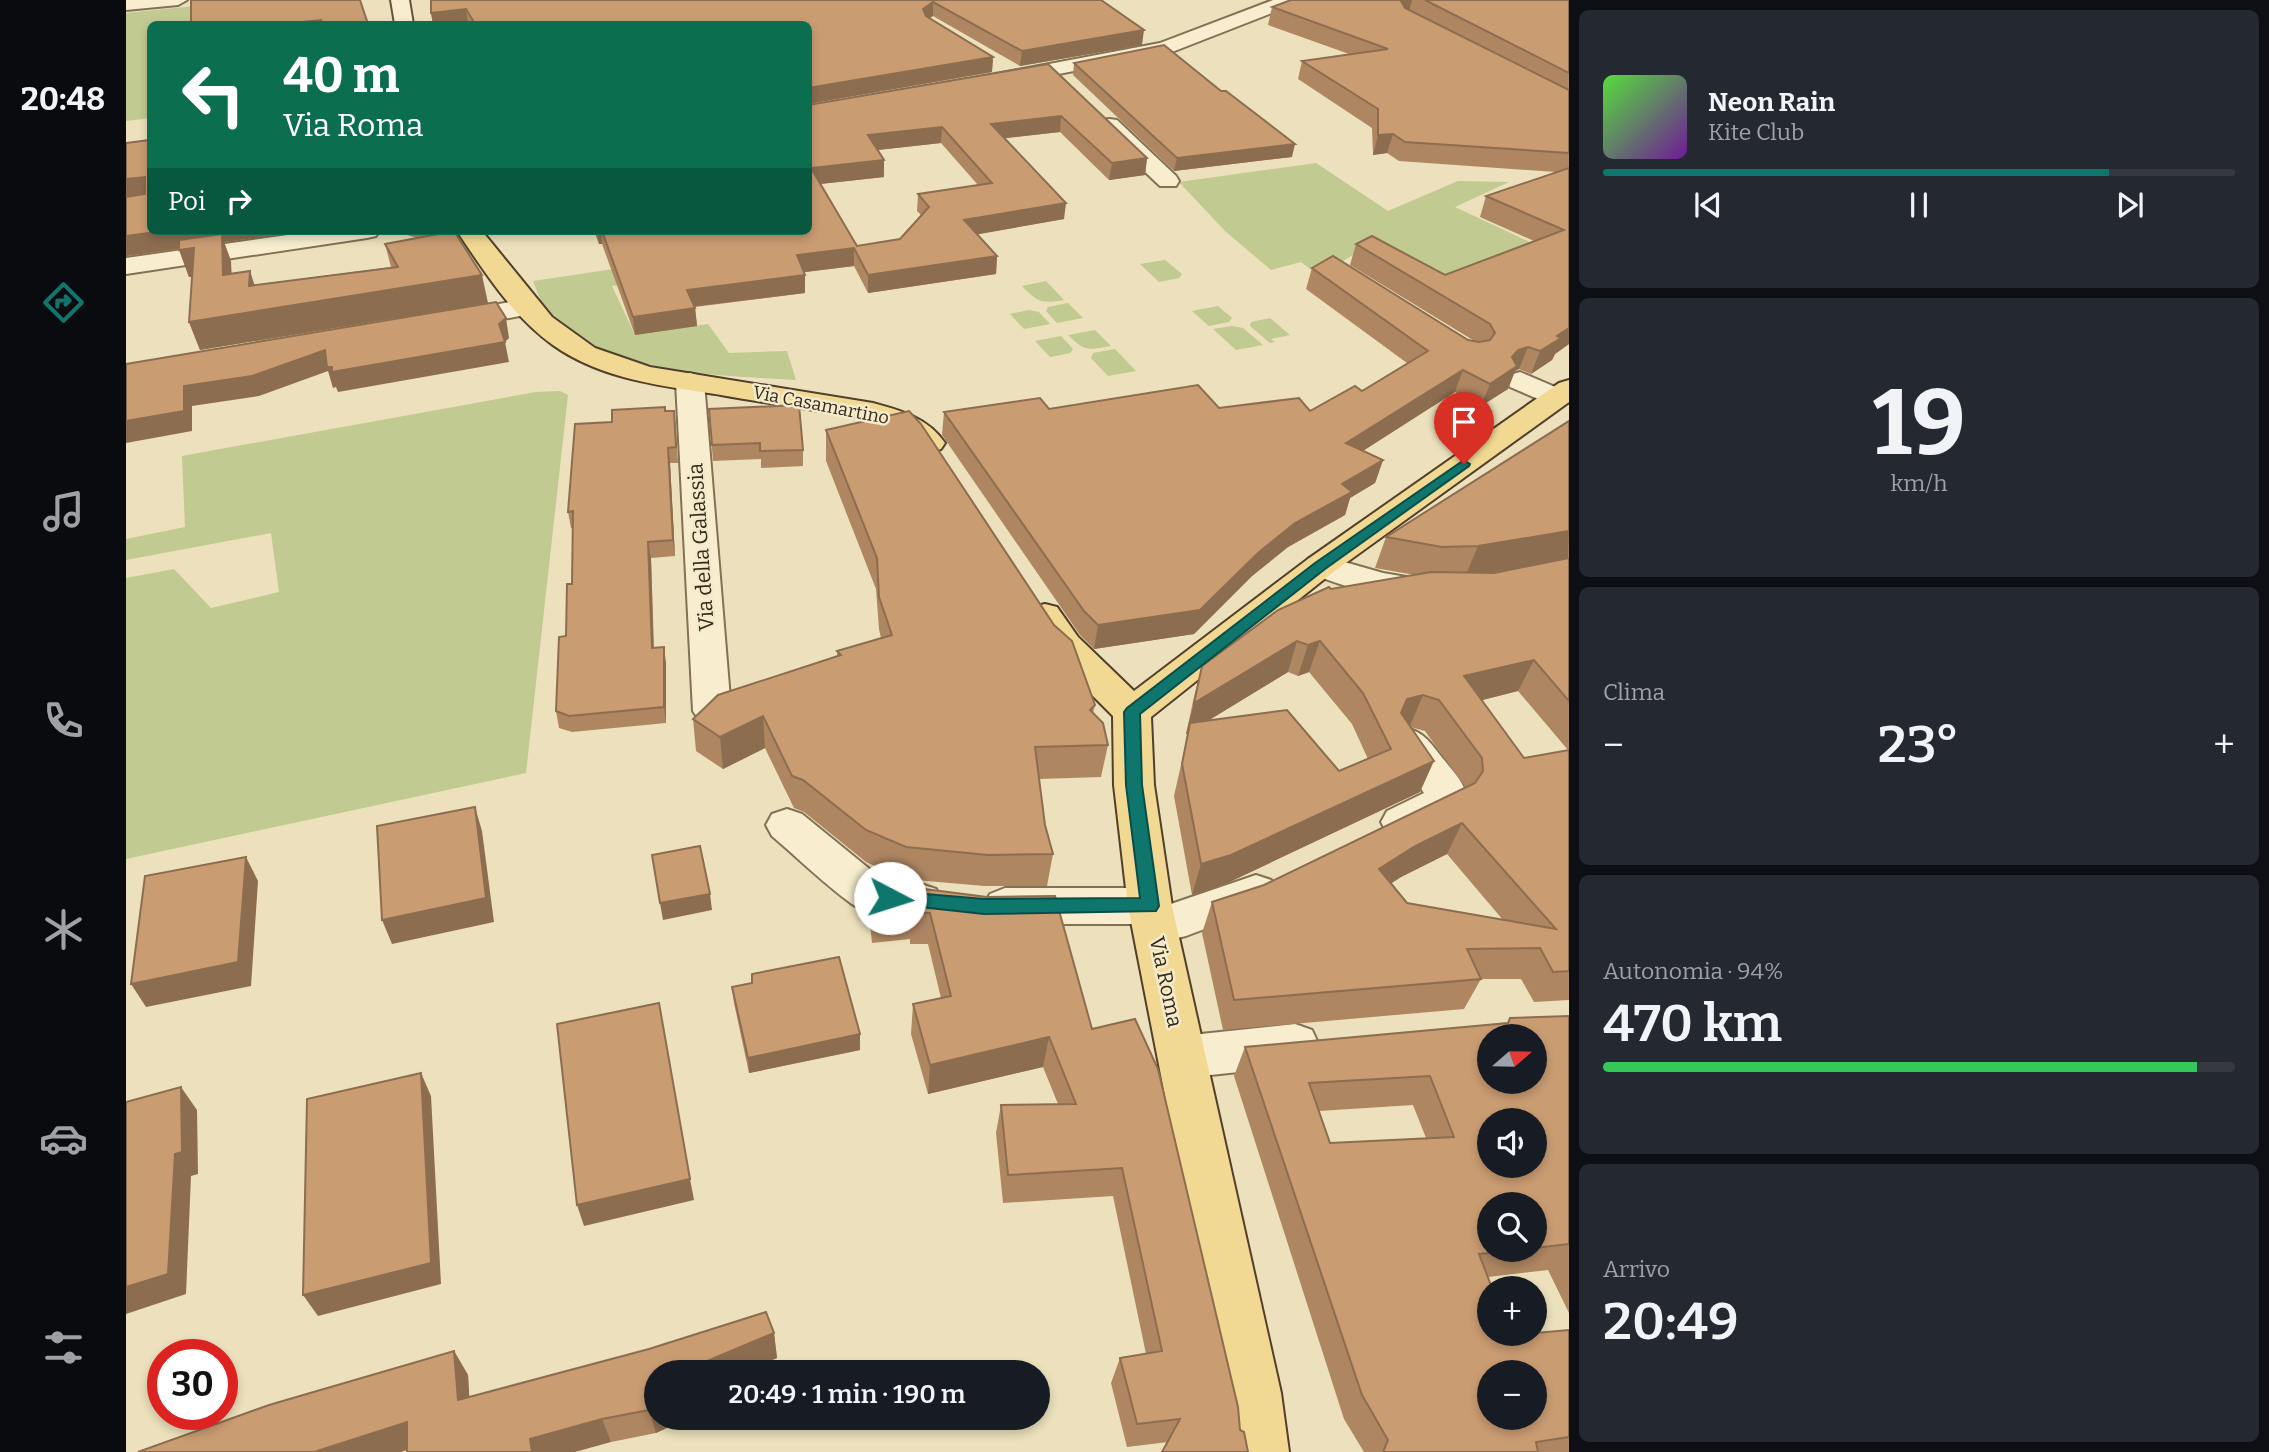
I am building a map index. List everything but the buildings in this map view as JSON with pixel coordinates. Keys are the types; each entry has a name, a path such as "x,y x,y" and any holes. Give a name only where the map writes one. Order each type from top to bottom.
{"main road":[{"name":"Via Casamartino","path":"472,235 545,327 590,358 615,368 882,414 916,429 934,448 949,471"},
{"path":"1027,587 1065,646 1132,712 1320,566 1563,394"},
{"name":"Via Roma","path":"1132,712 1134,785 1152,915 1252,1392 1259,1452"}],"street":[{"path":"126,5 178,0"},
{"path":"400,0 404,21"},
{"path":"983,82 1165,48 1289,0"},
{"path":"1144,34 1165,48"},
{"path":"996,63 1017,76"},
{"path":"1053,71 1072,89"},
{"path":"1091,107 1168,181"},
{"path":"126,266 339,235"},
{"path":"418,327 527,307"},
{"path":"1520,381 1563,394"},
{"name":"Via della Galassia","path":"690,382 712,711"},
{"path":"1320,566 1380,584 1459,591"},
{"path":"1363,841 1445,801 1444,789 1409,743"},
{"path":"787,825 869,893 890,898 1186,918 1237,901 1288,877"},
{"path":"1182,1057 1338,1042"}],"green space":[{"path":"253,0 301,21 147,21 147,118 126,121 126,13"},
{"path":"1316,163 1388,211 1458,181 1509,182 1455,207 1551,252 1518,301 1359,251 1319,276 1301,262 1271,270 1225,231 1179,182"},
{"path":"681,259 687,276 612,286 635,335 708,324 729,353 787,351 796,380 663,368 599,348 571,331 547,310 533,281"},
{"path":"1165,260 1182,274 1179,278 1159,282 1140,264"},
{"path":"1046,281 1064,300 1040,300 1022,286"},
{"path":"1068,303 1083,318 1057,323 1046,311 1048,307"},
{"path":"1218,306 1232,318 1229,322 1209,326 1192,311"},
{"path":"1029,310 1039,312 1050,324 1024,329 1010,314"},
{"path":"1270,318 1290,335 1271,339 1275,342 1270,343 1250,326 1251,322"},
{"path":"1232,326 1243,328 1263,345 1236,350 1213,329"},
{"path":"1095,330 1111,346 1087,348 1068,335"},
{"path":"1061,336 1073,349 1070,353 1050,357 1035,341"},
{"path":"1115,349 1136,371 1108,376 1091,358 1093,353"},
{"path":"560,391 568,395 526,773 126,859 126,578 174,569 211,608 279,592 271,533 126,560 126,539 185,527 182,456 536,392"}],"route":[{"path":"890,898 984,906 1150,906 1134,785 1132,712 1320,566 1464,464"}]}
